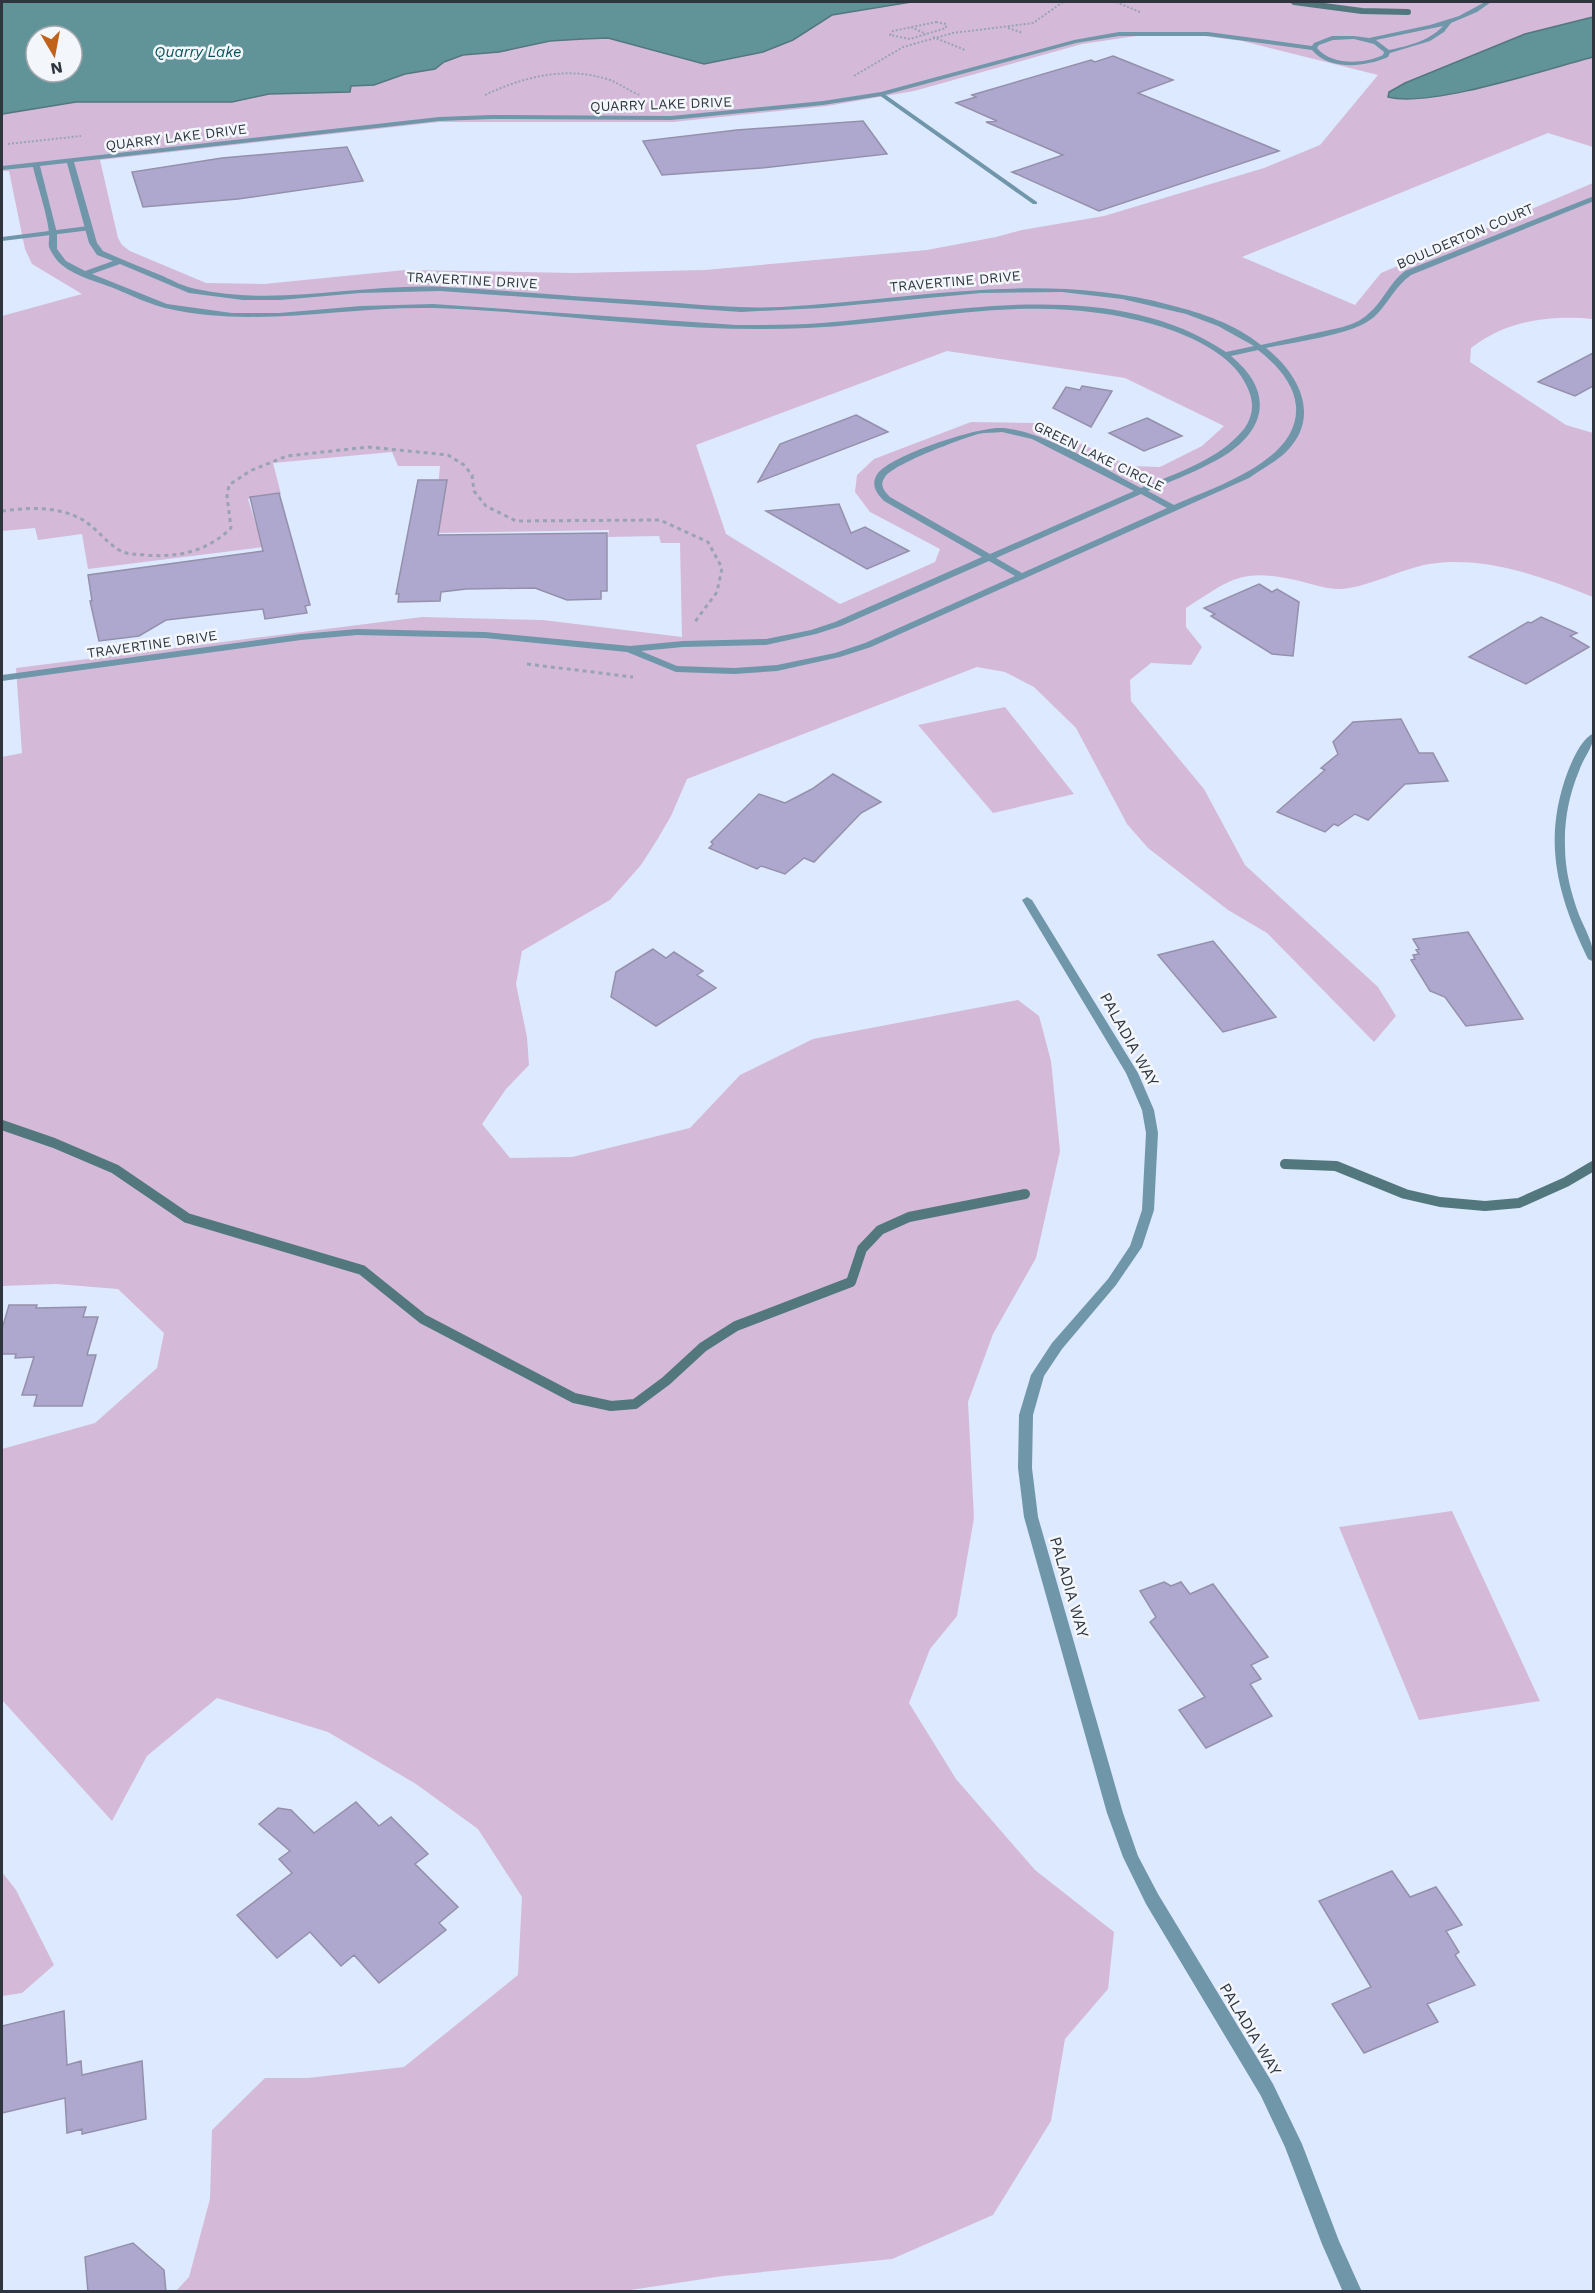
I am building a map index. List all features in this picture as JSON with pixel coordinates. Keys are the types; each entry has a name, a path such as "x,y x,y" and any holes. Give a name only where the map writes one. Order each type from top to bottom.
{"street":[{"path":"1367,40 1422,27 1448,24 1470,14 1488,2"},
{"path":"1387,52 1382,45 1367,40 1332,38 1322,41 1314,48 1321,56 1351,63 1373,61 1386,56 1387,52 1416,44 1441,33 1448,24"},
{"name":"QUARRY LAKE DRIVE","path":"2,168 439,119 671,118 725,114 880,94 1076,41 1119,34 1208,34 1314,48"},
{"path":"880,94 1035,203"},
{"name":"TRAVERTINE DRIVE","path":"70,161 88,228 93,243 100,253 192,291 243,298 280,298 360,291 440,289 730,309 776,310 978,291 1064,290 1139,299 1169,306 1235,332 1261,347 1282,365 1299,393 1302,409 1297,427 1288,445 1246,476 1172,507 868,645 837,655 777,668 734,671 676,669 630,650"},
{"name":"TRAVERTINE DRIVE","path":"2,678 300,637 357,632 485,635 630,650 683,644 766,642 813,632 838,624 1210,461 1246,435 1257,406 1256,393 1242,370 1225,355 1204,342 1148,320 1125,314 1060,307 987,308 778,327 736,327 433,306 361,308 279,315 231,315 165,306 63,263 53,249 54,233 36,165"},
{"name":"BOULDERTON COURT","path":"1225,355 1345,329 1363,322 1374,313 1397,280 1408,273 1593,198"},
{"path":"2,239 88,228"},
{"path":"85,274 118,262"},
{"name":"GREEN LAKE CIRCLE","path":"1021,576 887,499 879,491 878,483 881,475 891,465 964,436 1002,430 1035,437 1172,507"},
{"path":"1593,736 1586,744 1573,770 1564,797 1558,828 1561,870 1574,920 1593,959"},
{"name":"PALADIA WAY","path":"1027,900 1132,1073 1148,1110 1152,1133 1148,1210 1136,1247 1112,1282 1057,1346 1038,1375 1026,1415 1025,1468 1031,1517 1115,1813 1131,1857 1152,1899 1267,2090 1293,2144 1331,2244 1353,2292"}],"path":[{"path":"852,77 887,54 933,37 1033,23 1063,2"},
{"path":"936,22 946,24 946,28 928,34 898,39 890,35 893,31 910,27 936,22"},
{"path":"910,27 973,54"},
{"path":"481,96 519,80 570,74 606,79 645,97"},
{"path":"2,511 34,507 58,509 94,526 108,542 126,554 178,555 222,539 231,528 231,517 225,499 229,485 250,471 286,456 368,447 448,455 464,465 472,475 474,491 486,506 516,521 660,520 708,542 722,568 717,592 698,615 683,644"},
{"path":"527,664 634,677"}],"shaded area":[{"path":"2,2 1593,2 1593,147 1548,133 1242,257 1355,305 1381,273 1593,183 1593,319 1545,319 1514,325 1471,348 1470,362 1566,425 1593,433 1593,597 1534,575 1492,565 1471,563 1429,564 1363,585 1341,589 1264,575 1239,578 1228,582 1186,608 1186,627 1202,647 1191,665 1151,663 1130,680 1131,701 1204,789 1245,865 1378,987 1396,1016 1374,1042 1267,933 1228,910 1148,848 1127,824 1076,728 1034,687 1005,672 977,667 687,779 671,816 657,840 641,865 610,900 522,951 516,984 527,1037 529,1065 506,1089 482,1124 510,1158 572,1157 690,1128 740,1075 813,1039 1018,1000 1039,1016 1051,1061 1060,1151 1036,1258 993,1334 968,1402 974,1518 957,1616 930,1649 909,1703 956,1779 1035,1870 1114,1932 1108,1989 1065,2039 1051,2121 993,2215 892,2259 723,2276 624,2291 176,2291 189,2277 210,2199 212,2130 265,2078 308,2078 404,2067 518,1975 522,1897 478,1829 416,1784 328,1732 217,1698 147,1756 112,1821 2,1700 2,1449 95,1423 157,1368 164,1333 118,1289 56,1284 2,1286 2,757 22,753 16,668 422,617 543,620 682,637 680,543 661,543 659,536 608,537 609,530 434,533 440,466 398,466 392,452 273,463 281,494 248,499 263,547 88,569 82,534 38,540 35,528 2,531 2,316 82,294 32,264 25,249 9,171 2,171","holes":["1143,35 1204,36 1242,41 1378,75 1320,145 1264,168 1104,216 927,250 705,270 574,273 405,270 264,284 206,283 130,251 122,245 118,238 100,160 439,122 673,122 827,106 914,91 1082,44","947,351 1125,378 1224,426 1202,446 1160,467 1130,466 1035,423 971,422 874,459 857,475 855,492 870,512 940,549 935,562 840,604 726,534 696,445"]},
{"path":"1005,707 1074,794 993,813 918,725"},
{"path":"1452,1511 1540,1701 1419,1720 1339,1527"},
{"path":"2,1872 16,1890 54,1965 22,1993 2,1996"}],"water":[{"name":"Quarry Lake","path":"2,2 911,2 832,15 793,40 763,52 704,64 608,38 550,41 499,52 463,55 444,62 435,69 405,74 374,85 351,86 350,92 269,94 232,102 76,102 2,114"},
{"path":"1593,17 1593,57 1460,92 1407,99 1388,97 1389,92 1405,83 1525,34"}],"building":[{"path":"1113,56 1173,80 1138,93 1279,151 1099,211 1012,172 1063,155 986,122 997,121 956,103 976,97 972,95 1091,60 1095,62"},
{"path":"863,121 887,154 761,168 662,175 643,141 737,130"},
{"path":"347,147 363,181 238,199 143,207 132,172 222,158"},
{"path":"1593,353 1593,386 1575,396 1538,382"},
{"path":"1082,386 1112,391 1091,427 1053,408 1066,387 1080,390"},
{"path":"856,415 888,432 758,482 780,444"},
{"path":"1147,418 1182,436 1144,451 1109,433"},
{"path":"418,480 447,480 438,535 607,533 607,591 601,591 601,599 567,600 535,588 466,589 441,592 440,601 398,602 399,594 396,594"},
{"path":"279,493 310,605 305,606 307,613 265,619 263,609 166,620 139,636 99,641 90,601 92,601 88,575 263,551 250,497"},
{"path":"839,504 851,533 865,527 909,551 867,569 766,511"},
{"path":"1259,584 1272,592 1277,589 1299,602 1293,656 1272,654 1211,616 1215,614 1204,608"},
{"path":"1541,617 1577,633 1570,636 1589,647 1526,684 1469,657 1528,622 1531,623"},
{"path":"1401,719 1419,753 1433,753 1448,781 1405,784 1368,820 1355,814 1338,826 1334,824 1325,832 1277,812 1325,770 1321,768 1338,754 1333,742 1353,722"},
{"path":"833,774 881,802 861,813 814,862 804,858 785,874 761,866 757,869 709,848 713,844 711,842 759,794 785,803 812,789"},
{"path":"1468,932 1523,1019 1466,1026 1445,997 1430,991 1411,960 1415,959 1413,955 1419,954 1416,950 1419,949 1413,939"},
{"path":"1213,941 1276,1017 1223,1032 1158,955"},
{"path":"653,949 666,958 674,952 703,971 697,975 716,988 656,1026 611,997 616,972"},
{"path":"9,1305 37,1305 36,1308 86,1307 83,1317 98,1317 87,1355 96,1355 82,1406 34,1406 37,1395 22,1395 34,1357 15,1358 16,1354 2,1354 2,1329"},
{"path":"1164,1582 1171,1586 1181,1582 1190,1594 1213,1584 1268,1657 1251,1665 1261,1679 1250,1684 1272,1716 1206,1748 1179,1710 1205,1697 1150,1622 1156,1617 1140,1591"},
{"path":"356,1802 379,1826 391,1817 428,1854 415,1864 458,1907 439,1923 446,1930 379,1983 354,1955 341,1966 310,1932 277,1958 237,1915 292,1873 279,1859 290,1851 259,1824 278,1808 291,1810 314,1833"},
{"path":"1392,1871 1410,1897 1436,1887 1462,1925 1446,1931 1459,1952 1455,1955 1475,1985 1427,2004 1438,2022 1364,2053 1332,2004 1371,1987 1319,1901"},
{"path":"64,2011 67,2065 81,2061 82,2075 142,2061 146,2119 82,2134 82,2129 67,2133 65,2098 2,2113 2,2026"},
{"path":"133,2243 164,2270 166,2292 88,2292 85,2257"}],"waterway":[{"path":"1294,2 1362,11 1408,12"},
{"path":"2,1125 54,1143 115,1169 187,1218 362,1270 423,1319 574,1398 611,1406 635,1404 666,1381 703,1347 736,1326 851,1282 862,1249 880,1230 909,1217 1025,1194"},
{"path":"1285,1164 1336,1166 1405,1194 1440,1202 1485,1206 1519,1203 1566,1182 1593,1166"}]}
